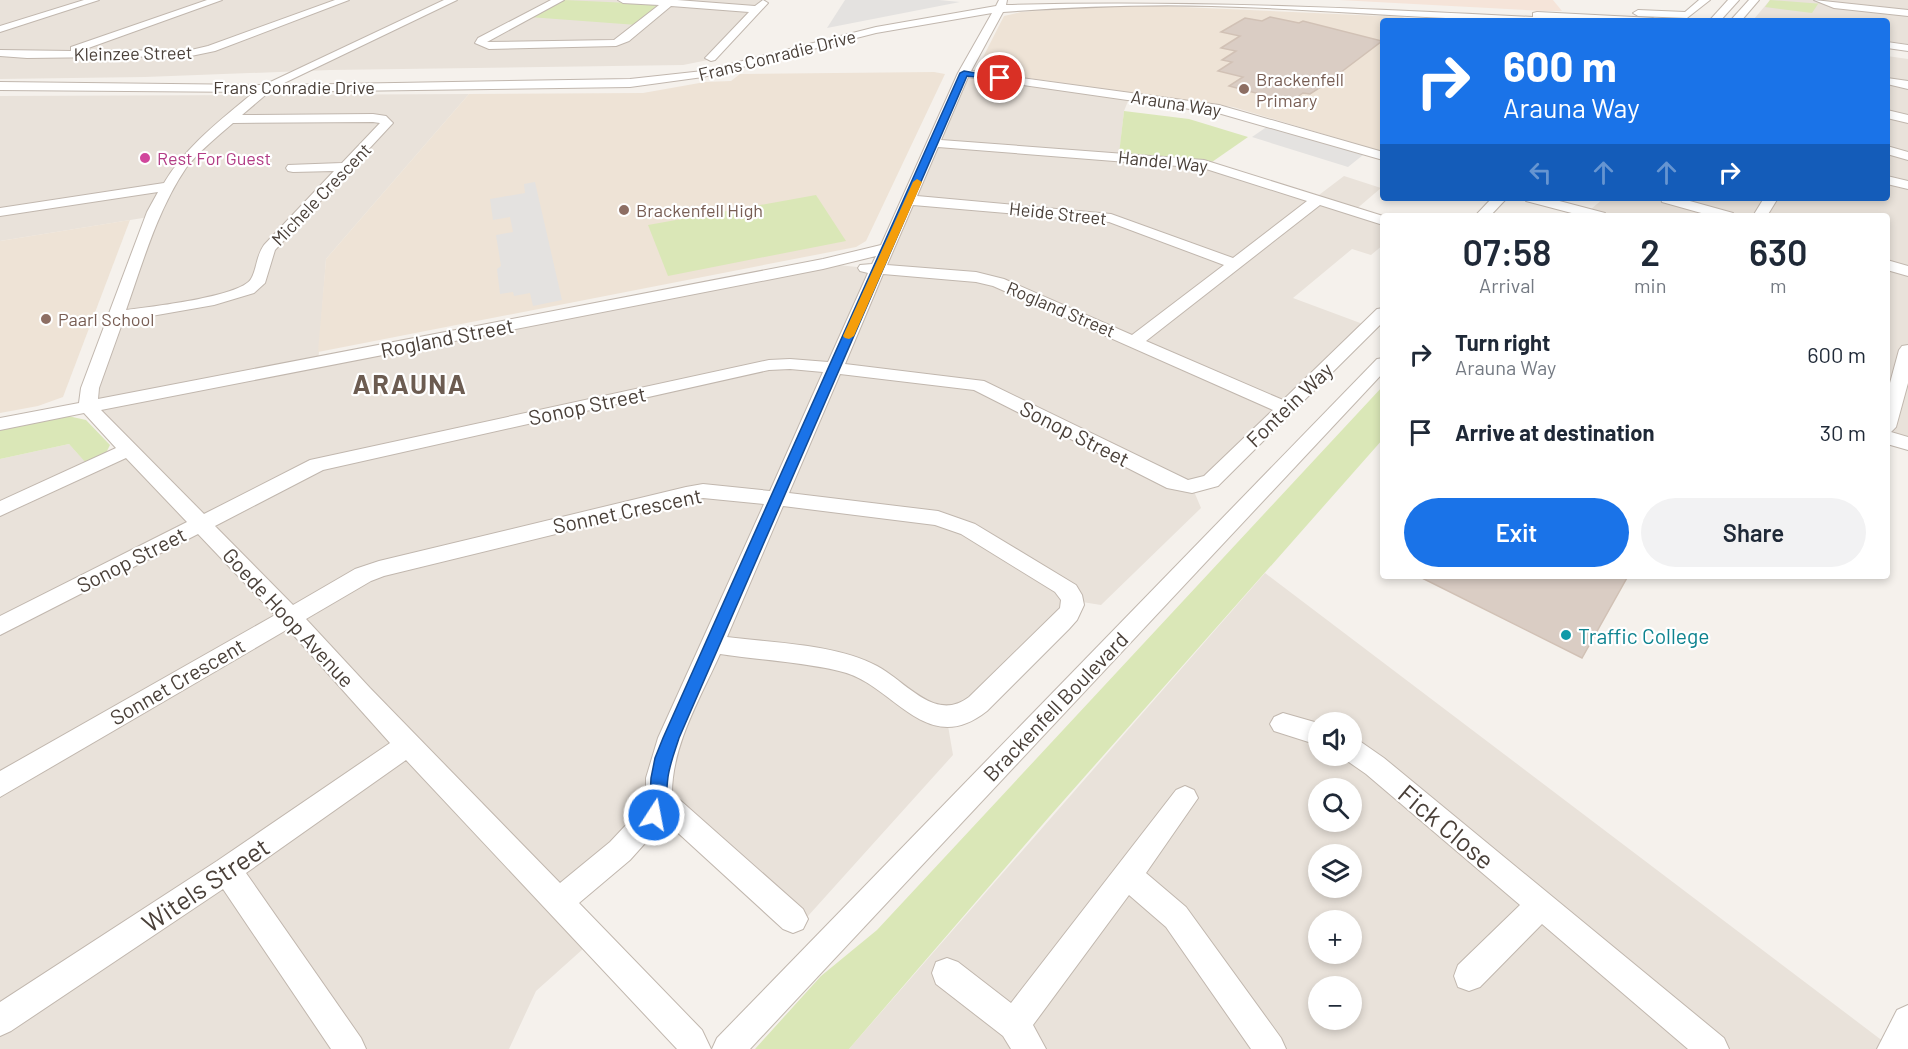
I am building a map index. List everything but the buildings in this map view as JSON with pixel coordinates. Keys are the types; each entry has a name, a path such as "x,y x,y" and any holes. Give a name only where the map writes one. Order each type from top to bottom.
{"street":[{"path":"0,29 94,0"},
{"path":"187,0 206,4"},
{"path":"58,55 217,0"},
{"name":"Kleinzee Street","path":"0,53 58,55 199,52 344,0"},
{"path":"88,407 90,388 154,212 181,166 228,119 272,85 452,0"},
{"path":"559,0 480,43 500,46 616,43 625,39 670,1"},
{"path":"623,0 670,1 758,9"},
{"path":"711,58 766,0"},
{"name":"Frans Conradie Drive","path":"3,85 272,85 576,78 666,73 718,64 889,21 1001,4 1046,0"},
{"name":"Frans Conradie Drive","path":"1249,0 1390,4 1416,14 1551,18"},
{"path":"1567,7 1687,15 1705,0"},
{"path":"1717,18 1734,0"},
{"path":"1738,18 1754,0"},
{"path":"1819,0 1839,6 1908,13"},
{"name":"Frans Conradie Drive","path":"1001,4 1174,2 1494,18"},
{"path":"559,902 620,851 654,815 659,798 659,778 664,758 711,644 964,73 1001,4"},
{"path":"1890,45 1908,48"},
{"path":"1890,50 1908,53"},
{"name":"Arauna Way","path":"964,73 1219,109 1380,155"},
{"path":"1890,82 1908,85"},
{"path":"1890,115 1908,119"},
{"name":"Michele Crescent","path":"117,317 219,300 252,288 257,283 262,260 269,249 386,126 385,120 373,118 228,119"},
{"name":"Handel Way","path":"934,143 1198,163 1222,168 1380,220"},
{"path":"1890,151 1908,156"},
{"path":"293,168 345,167"},
{"path":"1890,181 1908,185"},
{"path":"0,212 167,187"},
{"name":"Heide Street","path":"909,200 1111,218 1235,264"},
{"path":"1135,341 1318,200"},
{"path":"1485,213 1497,201"},
{"path":"1671,201 1717,213"},
{"path":"1537,202 1586,213"},
{"name":"Rogland Street","path":"0,424 823,264 888,248"},
{"name":"Rogland Street","path":"823,264 987,279 1135,341 1285,408"},
{"path":"1890,266 1908,271"},
{"name":"Fontein Way","path":"1191,487 1210,482 1380,316"},
{"path":"1890,416 1908,350"},
{"name":"Sonop Street","path":"0,626 301,472 339,459 769,365 790,364 834,368 978,386 1167,479 1191,487"},
{"name":"Brackenfell Boulevard","path":"728,1049 1380,366"},
{"name":"Goede Hoop Avenue","path":"88,407 290,616 685,1035 695,1049"},
{"path":"1890,437 1908,444"},
{"path":"0,509 130,449"},
{"name":"Sonnet Crescent","path":"0,785 344,584 380,569 666,498 703,491 914,515 952,522 968,529 1064,586 1072,594 1073,608 1061,623 978,704 956,717 946,718 924,711 869,673 845,662 711,644"},
{"path":"1283,724 1308,731"},
{"name":"Witels Street","path":"0,1020 227,870 409,744"},
{"name":"Fick Close","path":"1362,757 1713,1049"},
{"path":"659,798 793,919"},
{"path":"947,973 1022,1037 1128,876 1185,798"},
{"path":"227,870 350,1049"},
{"path":"1128,876 1176,917 1270,1049"},
{"path":"1470,976 1541,905"},
{"path":"1893,1049 1908,1021"}],"shaded area":[{"path":"0,0 766,0 708,60 683,65 330,70 145,77 0,79"},
{"path":"845,0 939,0 960,2 827,28"},
{"path":"1339,0 1553,0 1562,11 1545,11"},
{"path":"1770,0 1908,0 1908,44 1890,41 1890,18 1755,18"},
{"name":"Brackenfell Primary","path":"1105,6 1159,6 1405,18 1380,18 1380,151 1233,107 976,71 1004,16 1021,12"},
{"path":"1890,56 1908,59 1908,445 1890,438 1890,213 1586,213 1600,201 1890,201"},
{"name":"Brackenfell High","path":"934,72 945,74 866,241 856,247 318,352 326,259 469,94 643,93 705,82 731,81 740,74"},
{"path":"964,73 1130,96 1124,111 1119,156 1192,162 1315,198 1344,176 1380,188 1354,211 1380,220 1380,248 1371,255 1352,249 1293,298 1371,327 1193,489 1201,508 1101,605 1076,601 947,720 953,755 799,926 671,810 558,903 593,940 536,991 509,1049 0,1049 0,459 69,444 90,467 132,448 90,407 149,217 0,241 0,96 469,94 326,259 318,364 826,264 879,269"},
{"path":"1268,126 1363,155 1348,167 1252,137"},
{"path":"535,182 562,300 533,306 530,293 514,296 513,292 500,294 497,269 501,266 496,235 513,232 510,217 493,220 490,199 525,193 524,184"},
{"name":"Paarl School","path":"130,220 63,397 38,406 0,413 0,241"},
{"path":"1265,573 1888,1045 1908,1009 1908,1049 849,1049"}],"green space":[{"path":"564,0 657,6 637,25 529,17"},
{"path":"1770,0 1823,4 1818,4 1812,13 1765,7"},
{"path":"1124,111 1189,119 1248,137 1212,162 1119,154"},
{"path":"816,195 846,241 668,276 648,225"},
{"path":"1380,389 1380,442 1049,817 849,1049 755,1049 821,976 877,930"},
{"path":"68,416 86,420 110,445 106,453 87,464 69,444 0,459 0,429"}],"slow traffic":[{"path":"849,336 917,182"}],"place":[{"name":"Brackenfell Primary","path":"1244,89"},
{"name":"Rest For Guest","path":"145,158"},
{"name":"Brackenfell High","path":"624,210"},
{"name":"Paarl School","path":"46,319"},
{"name":"Traffic College","path":"1566,635"}],"district":[{"name":"ARAUNA","path":"410,383"}],"route":[{"path":"654,815 659,798 659,778 671,738 964,73 1000,78"}]}
